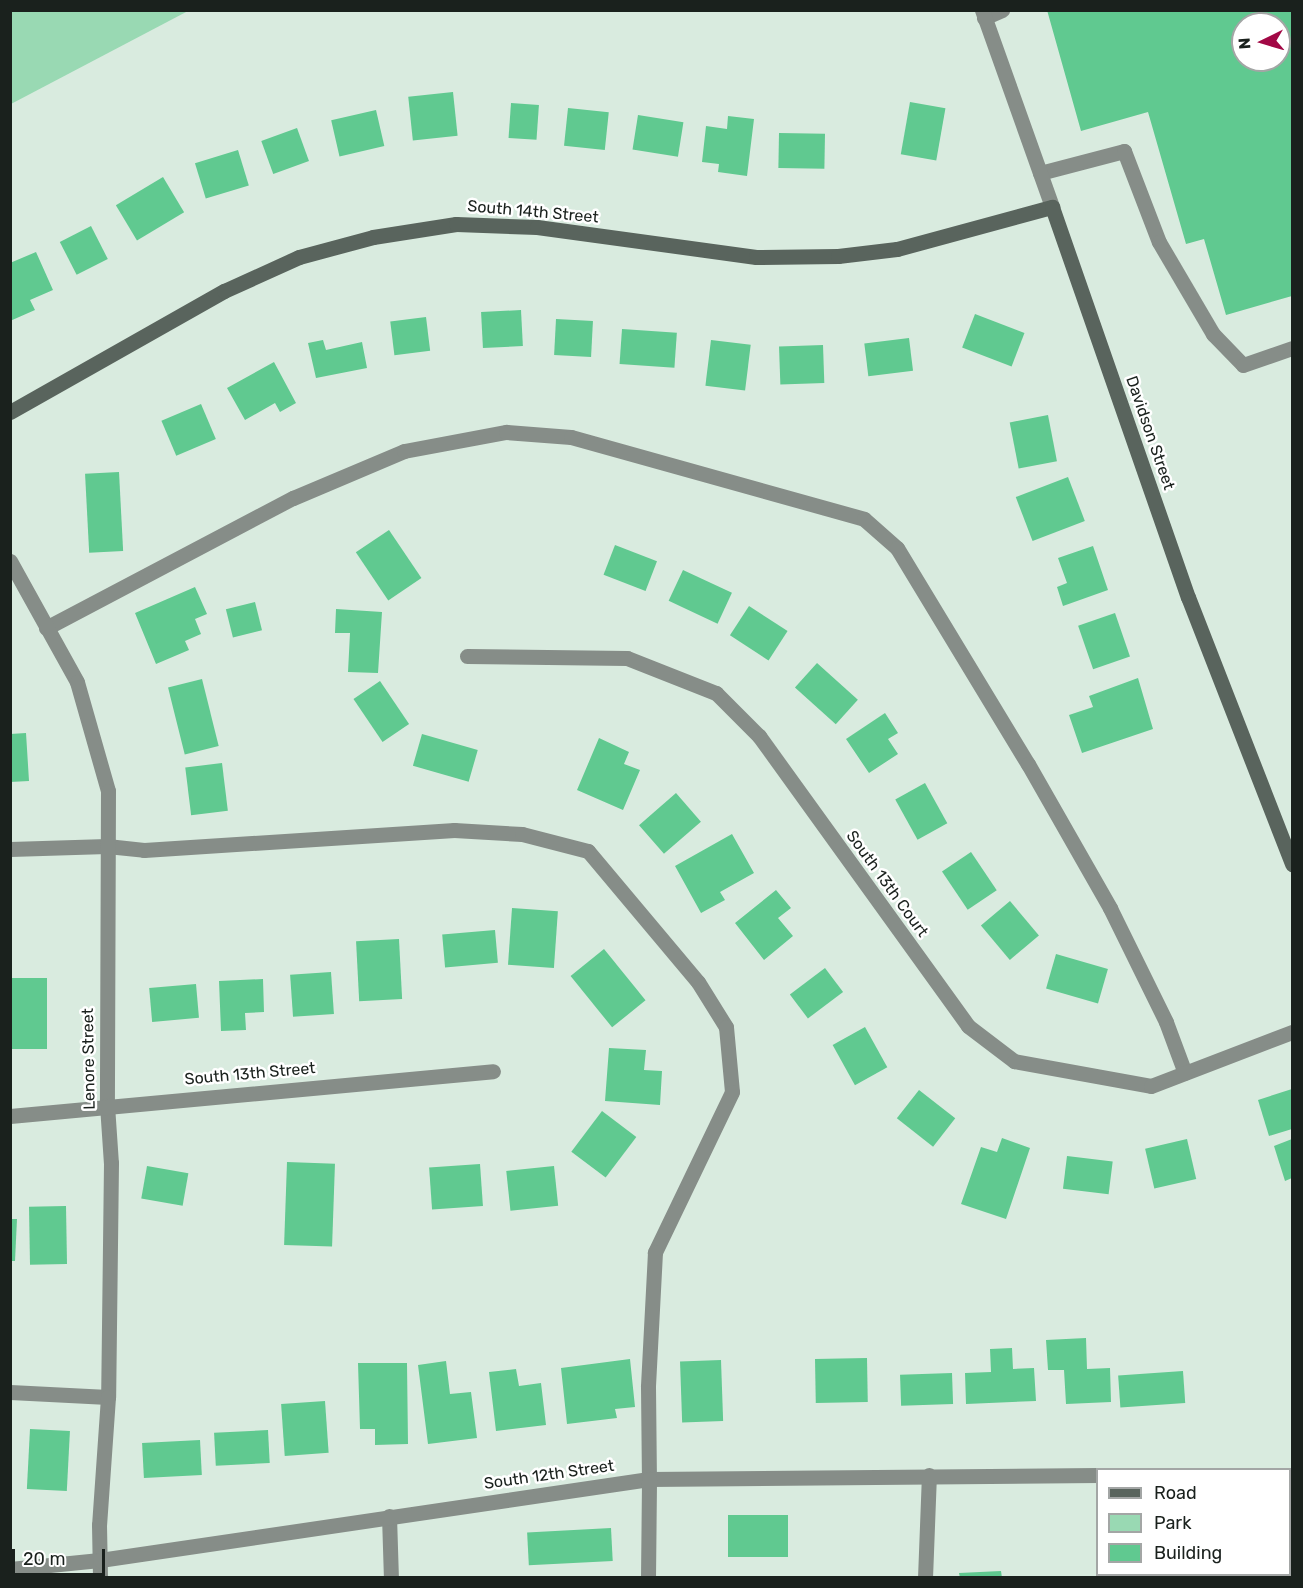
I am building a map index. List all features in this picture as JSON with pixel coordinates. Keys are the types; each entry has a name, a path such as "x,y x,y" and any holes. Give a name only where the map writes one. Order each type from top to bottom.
{"street":[{"path":"983,14 1002,10"},
{"name":"Davidson Street","path":"983,14 1188,597 1293,864"},
{"path":"1040,173 1124,151 1159,242 1213,334 1243,365 1293,348"},
{"name":"South 14th Street","path":"10,412 224,291 299,257 373,237 456,224 491,225 537,227 756,257 838,256 897,249 1052,207"},
{"path":"46,628 293,498 394,455 506,432 570,437 864,519 897,548 1028,764 1110,908 1166,1022 1185,1073"},
{"name":"Lenore Street","path":"10,561 77,682 100,755 108,791 107,1105 111,1163 108,1397 100,1578"},
{"name":"South 13th Court","path":"467,656 627,658 716,693 759,736 968,1026 1014,1061 1151,1086 1293,1032"},
{"path":"10,849 107,846 144,850 454,830 522,834 588,851 698,982 726,1027 732,1092 655,1252 648,1387 648,1578"},
{"name":"South 13th Street","path":"10,1116 41,1116 107,1105 493,1071"},
{"path":"10,1392 108,1397"},
{"name":"South 12th Street","path":"10,1569 100,1560 649,1479 1096,1474"},
{"path":"925,1578 929,1475"},
{"path":"389,1516 391,1578"}],"green space":[{"path":"11,10 188,10 188,11 11,104"}],"building":[{"path":"1047,10 1292,10 1292,296 1226,315 1204,239 1186,244 1148,112 1081,131"},
{"path":"453,92 458,136 413,140 408,97"},
{"path":"910,102 945,108 936,160 901,154"},
{"path":"511,103 539,105 536,140 509,138"},
{"path":"568,108 609,112 605,150 564,146"},
{"path":"376,110 384,146 340,156 331,120"},
{"path":"638,115 683,122 678,157 633,150"},
{"path":"728,116 754,119 747,176 718,172 719,164 702,162 706,126 727,129"},
{"path":"297,128 309,161 273,174 261,141"},
{"path":"779,133 825,134 824,169 778,168"},
{"path":"238,150 249,185 206,199 195,163"},
{"path":"163,177 184,212 137,240 116,205"},
{"path":"91,226 108,259 77,275 60,242"},
{"path":"36,252 53,290 30,300 35,310 10,321 10,263"},
{"path":"521,310 523,346 483,348 481,312"},
{"path":"975,314 1024,333 1012,367 962,348"},
{"path":"426,317 430,351 394,355 390,321"},
{"path":"556,319 593,321 591,357 554,355"},
{"path":"622,329 677,333 674,368 620,364"},
{"path":"909,338 913,371 868,376 864,343"},
{"path":"323,340 326,350 362,342 367,368 316,378 308,343"},
{"path":"711,340 751,345 745,391 705,386"},
{"path":"823,345 824,383 780,385 779,347"},
{"path":"274,362 296,403 280,412 275,403 245,420 227,388"},
{"path":"201,404 216,439 176,456 161,421"},
{"path":"1048,415 1057,461 1019,469 1010,422"},
{"path":"119,472 123,551 89,553 85,474"},
{"path":"1068,477 1085,521 1033,541 1016,497"},
{"path":"389,530 421,578 388,600 356,552"},
{"path":"615,545 657,561 646,591 604,575"},
{"path":"1093,546 1108,590 1063,606 1057,587 1067,583 1058,558"},
{"path":"683,570 732,593 718,624 669,601"},
{"path":"195,587 207,614 195,619 201,634 185,641 189,650 156,664 135,613"},
{"path":"255,602 262,630 233,637 226,609"},
{"path":"749,606 788,631 769,660 730,635"},
{"path":"336,609 382,612 378,673 348,672 350,633 335,633"},
{"path":"1115,613 1130,656 1093,669 1078,626"},
{"path":"817,663 858,700 836,724 795,688"},
{"path":"1138,678 1153,729 1082,753 1069,715 1093,707 1089,696"},
{"path":"202,679 219,746 185,754 168,687"},
{"path":"380,681 409,724 383,742 353,699"},
{"path":"885,713 898,733 888,739 898,754 869,773 846,739"},
{"path":"26,733 29,781 10,782 10,734"},
{"path":"422,734 478,750 469,782 413,766"},
{"path":"599,738 629,752 624,764 640,770 623,810 577,790"},
{"path":"222,763 228,811 191,815 185,768"},
{"path":"925,783 947,823 918,840 895,799"},
{"path":"676,793 701,822 664,854 639,825"},
{"path":"732,834 754,873 720,892 725,900 701,913 675,866"},
{"path":"971,852 997,890 968,910 942,872"},
{"path":"776,890 791,908 778,918 793,936 764,960 735,923"},
{"path":"1010,901 1039,935 1010,960 981,925"},
{"path":"512,908 558,911 554,968 508,965"},
{"path":"495,930 498,963 445,967 442,935"},
{"path":"399,939 402,999 359,1001 356,941"},
{"path":"604,949 646,1000 612,1027 571,976"},
{"path":"1056,954 1108,969 1098,1003 1046,989"},
{"path":"825,968 843,992 808,1018 790,994"},
{"path":"331,972 334,1014 293,1017 290,975"},
{"path":"10,978 47,978 47,1049 10,1049"},
{"path":"263,979 264,1012 245,1013 246,1030 221,1031 219,981"},
{"path":"196,984 199,1018 152,1022 149,988"},
{"path":"865,1027 887,1067 855,1085 833,1045"},
{"path":"609,1048 646,1050 644,1070 662,1071 660,1105 605,1101"},
{"path":"1292,1089 1292,1129 1269,1136 1258,1100"},
{"path":"919,1090 955,1118 933,1147 897,1118"},
{"path":"602,1111 636,1137 606,1178 571,1152"},
{"path":"1002,1138 1030,1148 1006,1219 961,1204 981,1147 997,1152"},
{"path":"1187,1139 1196,1179 1154,1189 1145,1149"},
{"path":"1292,1139 1292,1178 1285,1181 1274,1146"},
{"path":"1067,1156 1113,1162 1109,1194 1063,1189"},
{"path":"287,1162 335,1164 332,1247 284,1245"},
{"path":"480,1164 483,1206 432,1209 429,1168"},
{"path":"147,1166 188,1173 183,1206 141,1198"},
{"path":"554,1166 558,1206 510,1211 506,1171"},
{"path":"66,1206 67,1264 30,1265 29,1207"},
{"path":"10,1219 17,1219 15,1261 10,1261"},
{"path":"1086,1338 1087,1369 1110,1368 1111,1402 1066,1404 1064,1370 1048,1370 1046,1340"},
{"path":"1012,1348 1013,1369 1034,1368 1036,1401 966,1404 965,1373 991,1372 990,1349"},
{"path":"867,1358 868,1402 816,1403 815,1359"},
{"path":"630,1359 635,1407 615,1409 617,1418 567,1424 561,1368"},
{"path":"721,1360 723,1421 682,1422 680,1361"},
{"path":"446,1361 450,1394 471,1392 477,1438 428,1444 418,1365"},
{"path":"358,1363 407,1363 408,1444 375,1445 375,1429 360,1429"},
{"path":"516,1369 519,1386 541,1383 546,1425 496,1431 489,1372"},
{"path":"1183,1371 1185,1403 1120,1407 1118,1376"},
{"path":"952,1373 953,1404 901,1406 900,1375"},
{"path":"325,1401 329,1453 285,1456 281,1404"},
{"path":"30,1429 70,1431 67,1491 27,1489"},
{"path":"268,1430 270,1463 216,1466 214,1433"},
{"path":"200,1440 202,1475 144,1478 142,1443"},
{"path":"728,1515 788,1515 788,1557 728,1557"},
{"path":"611,1528 613,1561 529,1565 527,1532"},
{"path":"1001,1571 1002,1578 960,1578 959,1573"}]}
